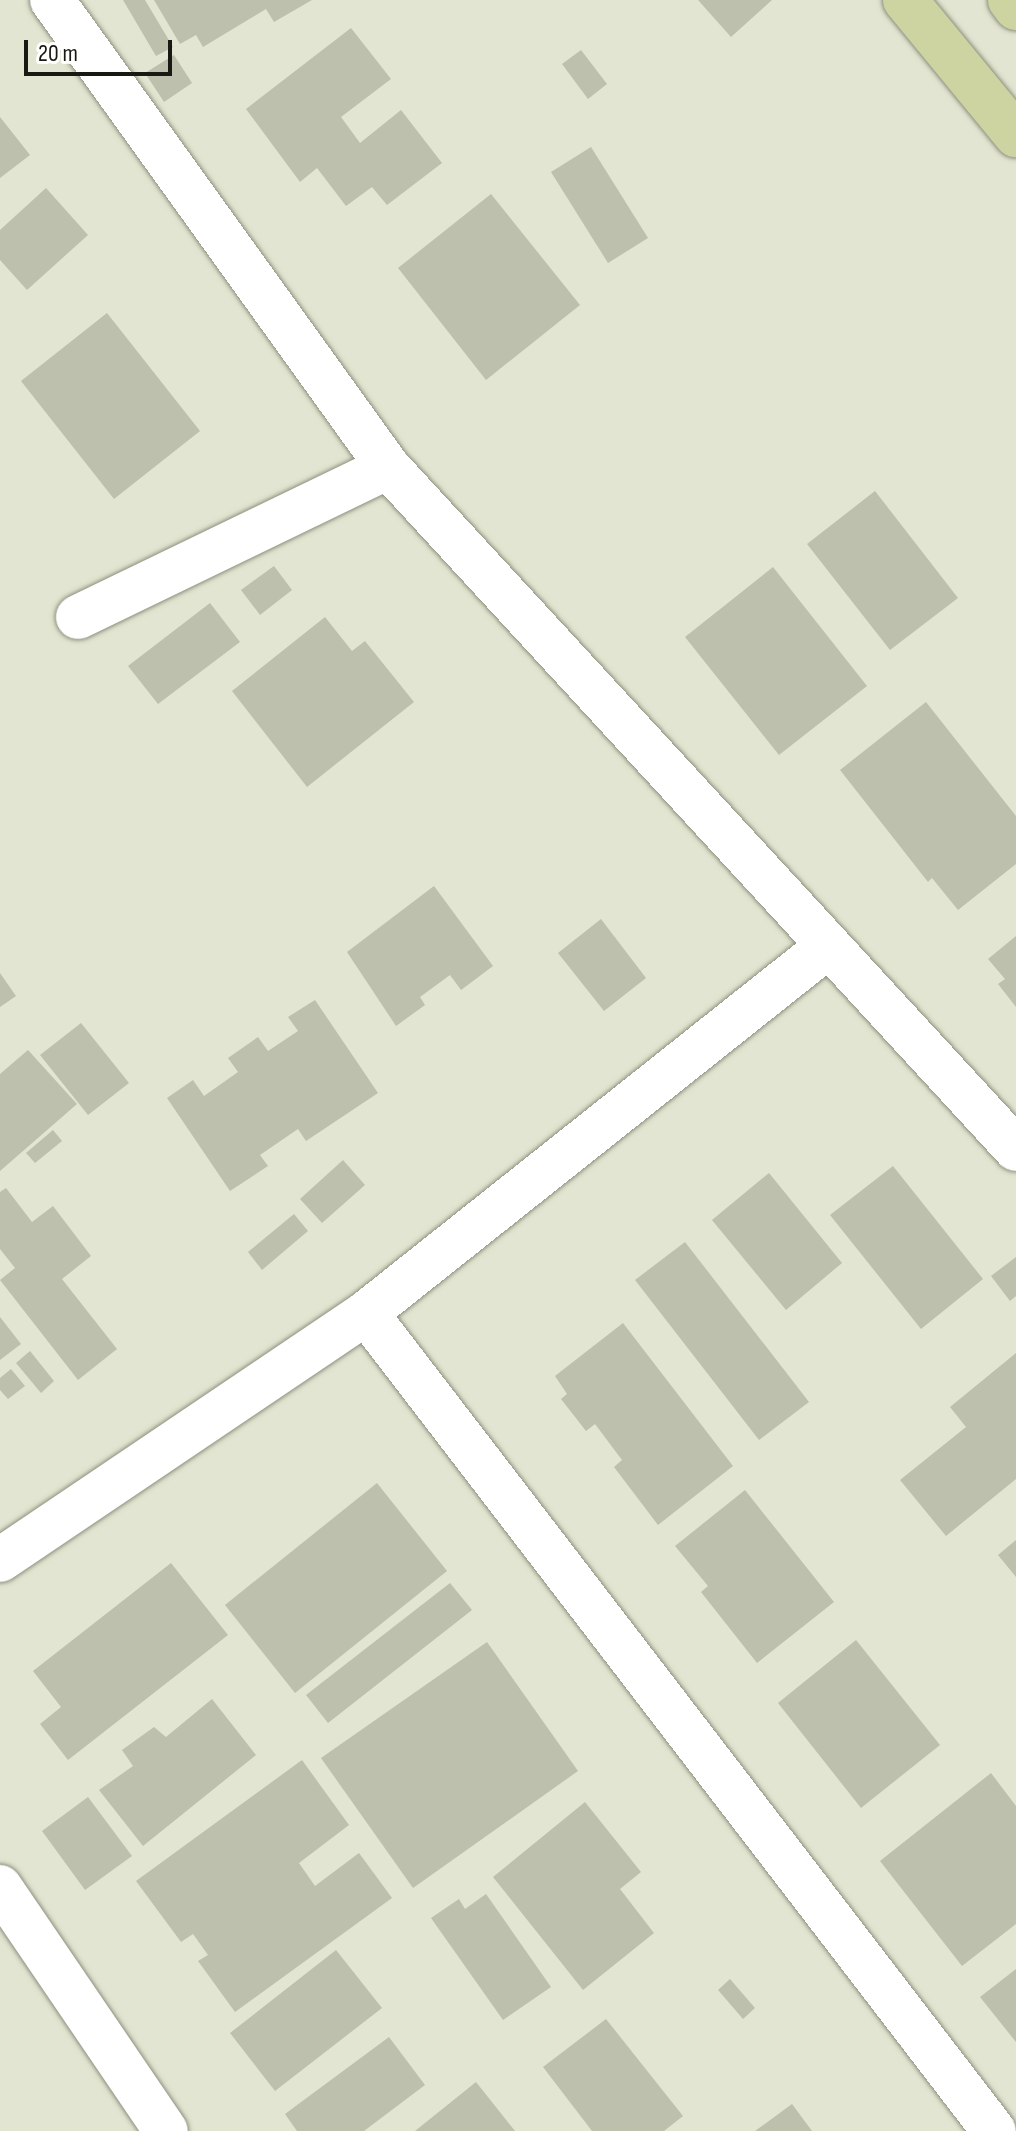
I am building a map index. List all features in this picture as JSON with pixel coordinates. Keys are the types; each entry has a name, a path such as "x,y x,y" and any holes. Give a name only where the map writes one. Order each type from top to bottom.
{"main road":[{"path":"905,0 1016,135"},
{"path":"1010,0 1016,8"}],"street":[{"path":"52,0 388,467 1016,1149"},
{"path":"78,617 388,467"},
{"path":"0,1560 366,1313 827,947"},
{"path":"366,1313 994,2131"},
{"path":"0,1887 166,2131"}],"building":[{"path":"123,0 145,0 173,47 156,56"},
{"path":"154,0 312,0 274,22 266,9 203,47 196,35 180,44"},
{"path":"698,0 772,0 731,37"},
{"path":"351,28 391,79 341,117 360,143 401,110 442,163 387,205 372,187 346,206 317,168 300,182 246,109"},
{"path":"581,50 607,84 588,99 562,64"},
{"path":"174,55 192,83 164,102 145,73"},
{"path":"0,117 30,155 0,178"},
{"path":"591,147 648,238 608,263 551,172"},
{"path":"46,188 88,235 27,290 0,260 0,230"},
{"path":"491,194 580,305 486,380 398,268"},
{"path":"107,313 200,431 114,499 21,381"},
{"path":"875,491 958,598 890,650 807,544"},
{"path":"274,566 292,590 260,615 241,590"},
{"path":"773,567 867,686 779,755 685,637"},
{"path":"210,603 240,642 158,704 128,666"},
{"path":"325,617 352,651 365,641 414,702 307,787 232,691"},
{"path":"926,702 1016,816 1016,864 958,910 932,878 928,882 840,770"},
{"path":"434,886 493,966 461,990 450,975 420,997 425,1005 396,1026 347,952"},
{"path":"601,919 646,978 604,1011 558,953"},
{"path":"1016,936 1016,1007 998,984 1005,979 988,959"},
{"path":"0,973 16,996 0,1007"},
{"path":"315,1000 378,1093 306,1141 298,1129 260,1155 268,1166 230,1191 167,1098 193,1080 204,1096 238,1072 228,1058 258,1037 268,1051 298,1031 288,1017"},
{"path":"81,1023 129,1083 88,1115 40,1055"},
{"path":"28,1050 77,1104 0,1171 0,1074"},
{"path":"53,1130 62,1141 35,1163 26,1153"},
{"path":"343,1160 365,1185 322,1223 300,1199"},
{"path":"893,1166 983,1279 921,1329 830,1215"},
{"path":"769,1173 842,1263 786,1310 712,1220"},
{"path":"6,1188 32,1222 53,1206 91,1256 62,1279 117,1349 78,1380 0,1280 15,1268 0,1249 0,1192"},
{"path":"294,1214 308,1231 262,1270 248,1252"},
{"path":"685,1242 809,1402 759,1440 635,1280"},
{"path":"1016,1257 1016,1296 1010,1301 991,1276"},
{"path":"0,1317 21,1344 0,1360"},
{"path":"623,1323 733,1466 658,1525 614,1467 622,1460 595,1424 586,1431 561,1399 567,1394 555,1376"},
{"path":"30,1351 54,1381 41,1393 16,1363"},
{"path":"1016,1353 1016,1479 946,1536 900,1480 966,1427 950,1407"},
{"path":"11,1369 25,1386 8,1399 0,1390 0,1378"},
{"path":"377,1483 447,1571 295,1693 225,1605"},
{"path":"745,1490 834,1602 757,1663 701,1592 708,1586 675,1546"},
{"path":"1016,1540 1016,1577 998,1555"},
{"path":"171,1563 228,1635 68,1760 40,1724 61,1707 33,1671"},
{"path":"450,1583 472,1610 328,1723 306,1695"},
{"path":"856,1640 940,1745 861,1808 778,1703"},
{"path":"487,1642 578,1771 413,1888 321,1758"},
{"path":"212,1699 256,1755 143,1846 99,1790 133,1766 122,1750 154,1727 166,1737"},
{"path":"302,1760 349,1825 299,1863 315,1886 359,1853 392,1898 235,2012 198,1961 208,1955 193,1934 181,1942 136,1881"},
{"path":"991,1773 1016,1806 1016,1924 962,1966 880,1861"},
{"path":"88,1797 132,1856 85,1890 42,1831"},
{"path":"585,1802 641,1872 620,1889 654,1933 583,1990 493,1877"},
{"path":"486,1894 551,1987 503,2020 431,1918 459,1899 465,1909"},
{"path":"336,1950 382,2008 275,2091 230,2033"},
{"path":"1016,1969 1016,2042 980,1997"},
{"path":"730,1979 755,2008 743,2019 718,1990"},
{"path":"606,2019 683,2116 664,2131 592,2131 543,2067"},
{"path":"389,2037 425,2085 364,2131 297,2131 285,2114"},
{"path":"476,2082 515,2131 415,2131"},
{"path":"792,2104 812,2131 755,2131"}]}
